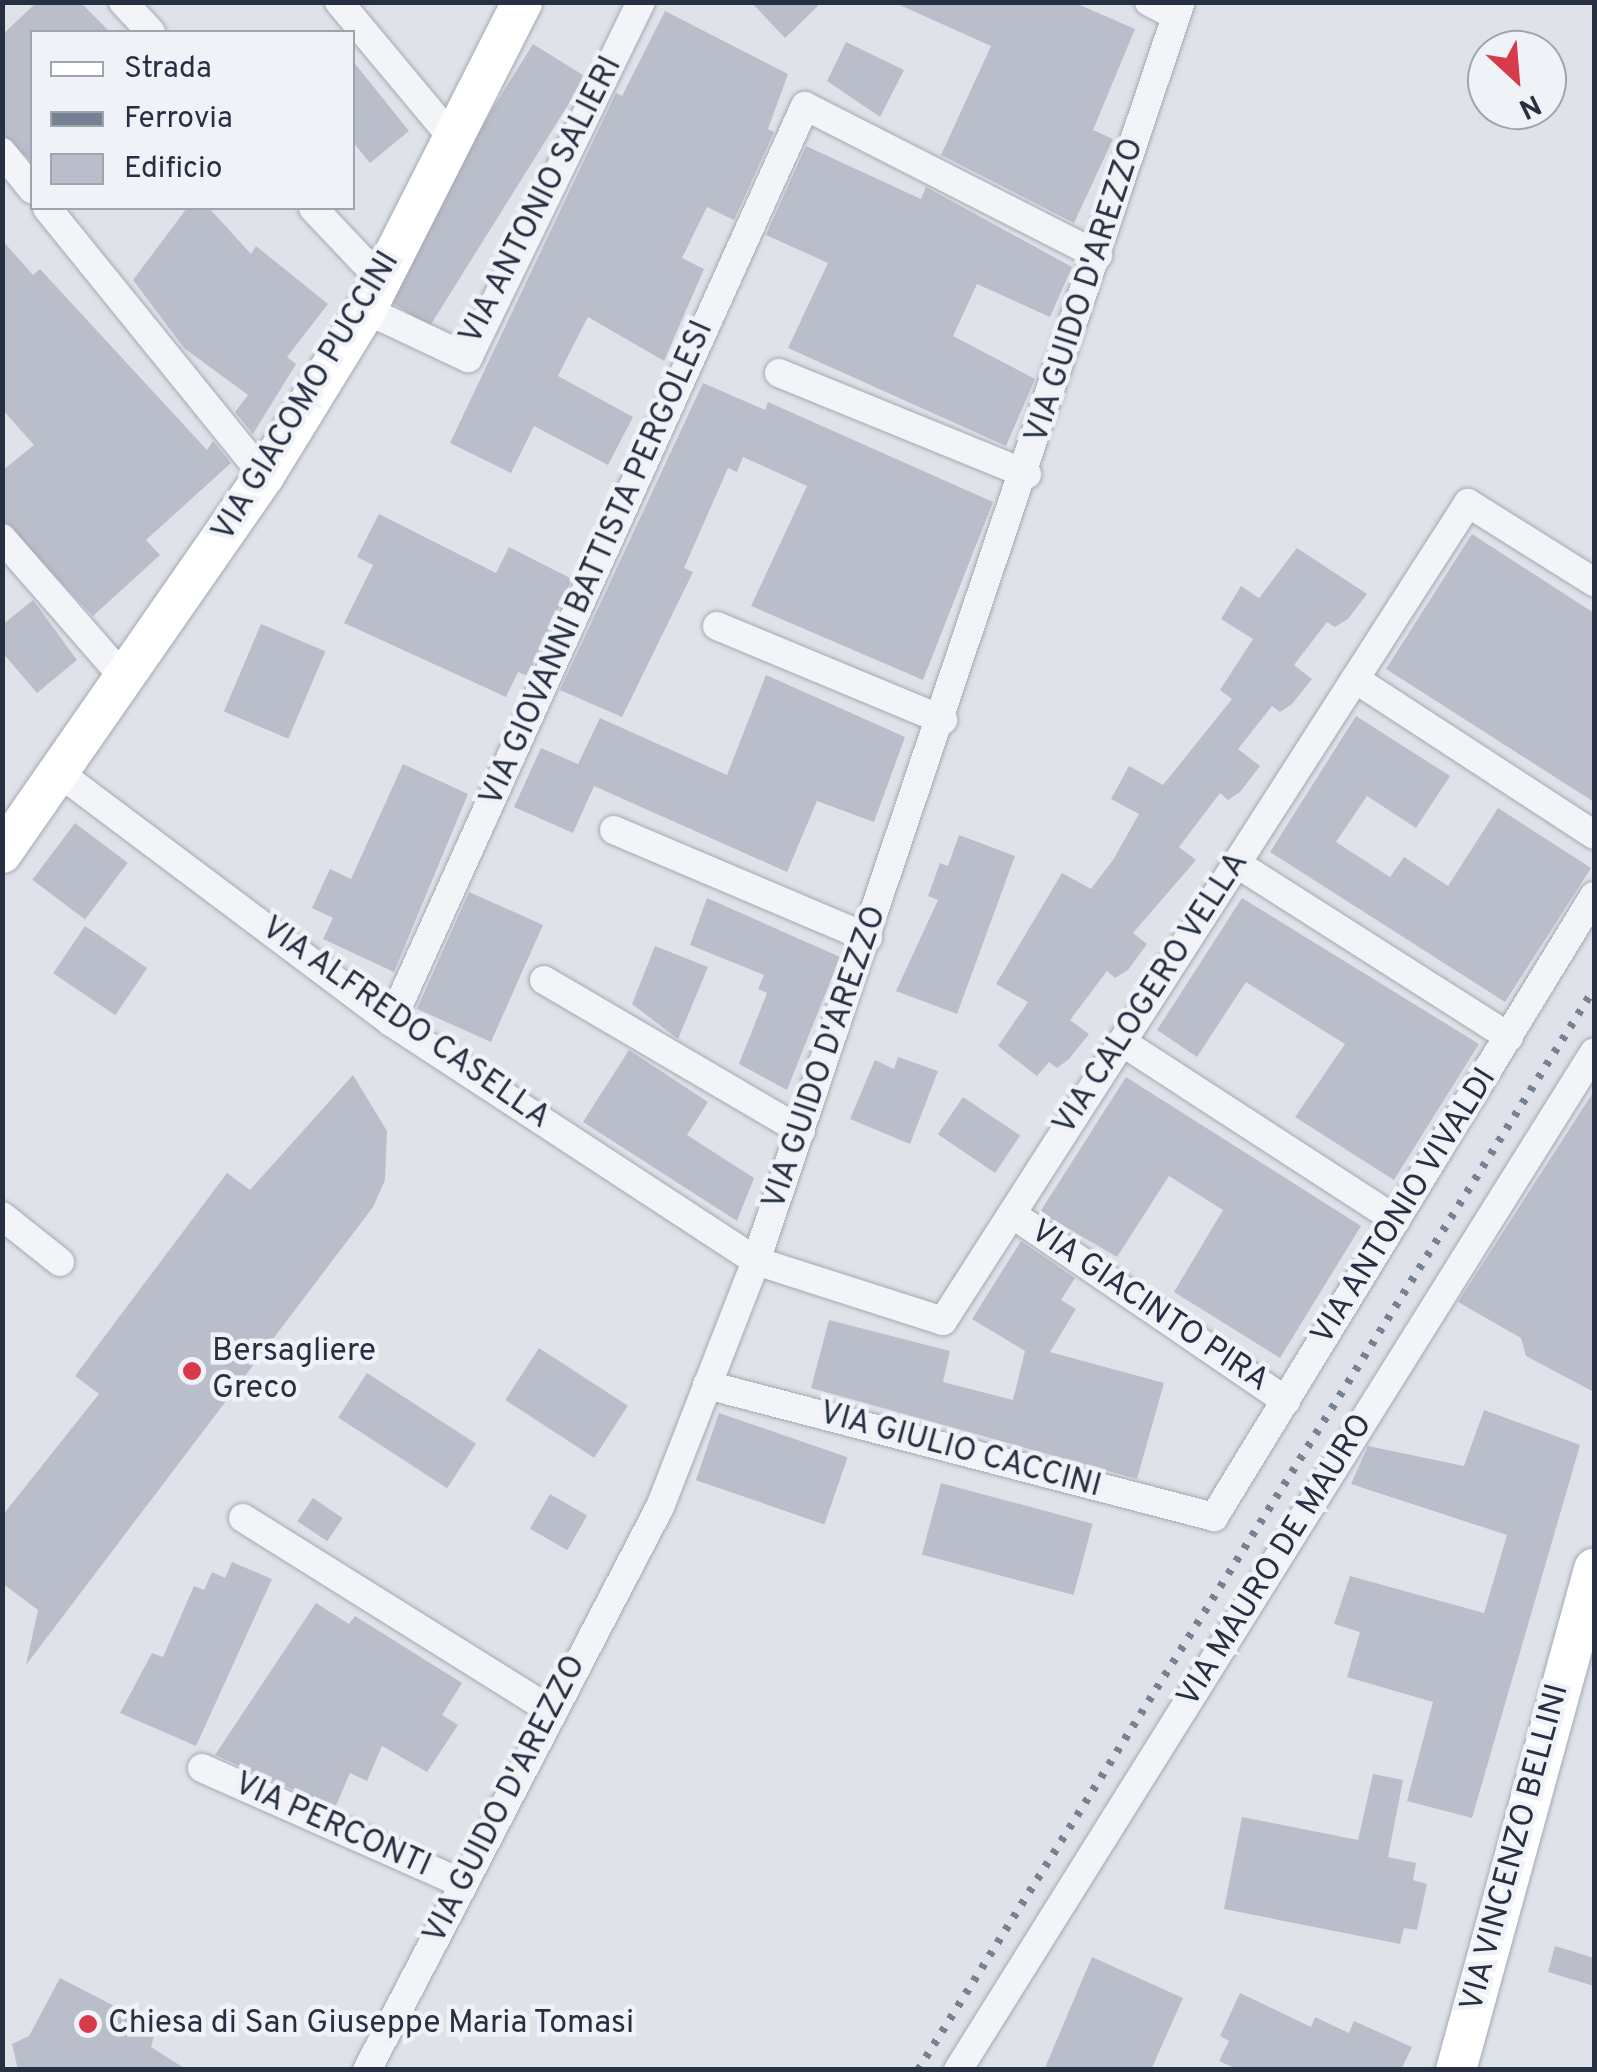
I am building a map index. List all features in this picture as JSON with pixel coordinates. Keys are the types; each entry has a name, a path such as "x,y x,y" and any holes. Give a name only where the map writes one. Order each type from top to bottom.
{"street":[{"path":"124,2 149,30"},
{"path":"339,2 449,134"},
{"name":"VIA GIACOMO PUCCINI","path":"2,853 62,775 264,476 374,296 449,134 522,2"},
{"name":"VIA ANTONIO SALIERI","path":"374,296 468,358 641,2"},
{"path":"1149,2 1178,9"},
{"name":"VIA GUIDO D'AREZZO","path":"367,2070 660,1507 756,1261 868,938 1027,474 1178,9"},
{"name":"VIA GIOVANNI BATTISTA PERGOLESI","path":"391,1022 806,106 1098,255"},
{"path":"2,152 30,187"},
{"path":"50,210 264,476"},
{"path":"314,210 374,296"},
{"path":"780,373 1027,474"},
{"name":"VIA CALOGERO VELLA","path":"756,1261 943,1320 1468,503 1594,582"},
{"path":"2,538 126,680"},
{"path":"717,626 943,720"},
{"path":"1354,679 1594,835"},
{"name":"VIA ALFREDO CASELLA","path":"62,775 391,1022 756,1261"},
{"path":"614,830 868,938"},
{"path":"1236,863 1509,1037"},
{"name":"VIA ANTONIO VIVALDI","path":"1214,1517 1594,896"},
{"path":"544,980 801,1131"},
{"path":"1122,1042 1396,1220"},
{"name":"VIA MAURO DE MAURO","path":"958,2070 1594,1052"},
{"name":"VIA GIACINTO PIRA","path":"1012,1214 1286,1400"},
{"path":"2,1216 60,1262"},
{"name":"VIA GIULIO CACCINI","path":"707,1385 1214,1517"},
{"path":"243,1518 552,1711"},
{"name":"VIA VINCENZO BELLINI","path":"1456,2070 1594,1569"},
{"name":"VIA PERCONTI","path":"202,1768 461,1883"}],"building":[{"path":"37,2 80,2 108,30 30,30 30,160 2,135 2,35"},
{"path":"751,2 822,2 785,38"},
{"path":"893,2 1073,2 1135,29 1093,130 1113,139 1074,223 941,155 991,46"},
{"path":"665,11 788,74 768,129 774,132 734,220 707,207 682,258 704,269 664,361 588,317 558,376 633,417 608,465 534,426 511,473 450,443 616,93 622,96"},
{"path":"846,42 904,70 880,117 827,81"},
{"path":"533,44 586,77 430,326 377,293"},
{"path":"355,64 409,131 370,163 355,145"},
{"path":"806,146 921,199 926,187 1072,267 1050,317 977,284 953,336 1035,379 1006,446 788,348 828,263 766,235"},
{"path":"186,210 211,210 251,254 256,246 328,304 287,357 296,364 253,434 235,412 248,395 184,348 133,280"},
{"path":"2,240 33,275 40,269 207,450 213,441 231,463 146,540 160,555 93,616 2,521 2,471 34,445 2,409"},
{"path":"703,383 765,410 768,402 993,502 923,680 751,606 807,486 743,457 737,472 728,468 684,568 693,572 622,717 560,690"},
{"path":"379,514 496,573 509,547 572,579 528,676 518,672 506,697 344,623 373,565 357,557"},
{"path":"1472,534 1594,613 1594,802 1386,669"},
{"path":"1297,548 1367,594 1348,619 1335,627 1327,622 1294,665 1312,679 1292,704 1280,712 1272,706 1238,749 1260,766 1240,792 1228,800 1220,793 1179,847 1196,860 1133,933 1147,944 1128,970 1115,978 1107,971 1070,1020 1089,1034 1069,1059 1057,1068 1049,1062 1037,1076 998,1046 1028,1002 996,984 1062,873 1091,889 1113,860 1139,814 1111,799 1129,766 1163,785 1232,699 1220,690 1253,639 1221,619 1241,586 1259,598"},
{"path":"33,600 77,660 37,693 2,652 2,625"},
{"path":"261,624 325,651 288,739 224,711"},
{"path":"766,675 905,737 874,822 817,801 787,872 594,786 573,833 514,807 541,748 578,764 600,718 727,775"},
{"path":"1356,716 1450,776 1416,828 1367,796 1336,842 1390,877 1404,857 1448,886 1498,808 1591,868 1505,1002 1270,852"},
{"path":"403,764 468,794 394,972 323,939 333,918 312,908 330,869 351,879"},
{"path":"75,823 128,863 85,919 32,880"},
{"path":"959,835 1015,856 957,1014 896,991 938,900 928,896 940,863 948,866"},
{"path":"469,892 543,925 491,1042 417,1009"},
{"path":"707,898 840,957 787,1090 739,1064 767,993 758,989 764,975 690,945"},
{"path":"1242,898 1479,1044 1394,1180 1295,1117 1345,1044 1246,982 1197,1057 1157,1030"},
{"path":"85,926 147,968 115,1015 53,973"},
{"path":"655,946 708,967 678,1039 632,1004"},
{"path":"629,1050 708,1102 687,1135 754,1178 737,1221 583,1122"},
{"path":"898,1057 938,1071 910,1144 850,1119 875,1060 894,1069"},
{"path":"353,1075 387,1131 385,1180 373,1207 26,1665 38,1610 2,1583 2,1516 99,1394 75,1376 227,1173 250,1190"},
{"path":"1126,1077 1361,1226 1280,1358 1174,1292 1223,1210 1169,1176 1117,1257 1040,1212"},
{"path":"1594,1091 1594,1392 1526,1356 1521,1338 1458,1302"},
{"path":"963,1097 1020,1136 995,1173 938,1134"},
{"path":"1021,1241 1075,1278 1061,1300 1076,1309 1050,1352 1164,1383 1137,1479 811,1388 829,1320 950,1351 943,1382 1013,1400 1025,1351 972,1319"},
{"path":"539,1348 628,1406 594,1458 505,1400"},
{"path":"367,1373 476,1444 447,1488 338,1417"},
{"path":"1484,1410 1580,1445 1472,1818 1407,1801 1433,1702 1347,1677 1360,1632 1334,1624 1350,1576 1484,1613 1507,1535 1351,1484 1368,1446 1464,1466"},
{"path":"719,1413 848,1457 824,1524 696,1480"},
{"path":"941,1483 1093,1524 1073,1595 922,1554"},
{"path":"550,1494 587,1516 567,1550 530,1529"},
{"path":"313,1498 343,1518 327,1541 297,1521"},
{"path":"232,1562 272,1579 196,1746 120,1713 152,1653 163,1657 194,1586 204,1590 212,1572 225,1578"},
{"path":"316,1603 349,1624 355,1616 462,1683 442,1715 458,1725 427,1772 382,1746 367,1781 350,1773 335,1808 215,1755"},
{"path":"1373,1774 1403,1780 1388,1857 1416,1863 1413,1880 1427,1884 1417,1930 1404,1928 1400,1944 1224,1909 1242,1817 1358,1840"},
{"path":"1555,1946 1594,1958 1594,1986 1548,1972"},
{"path":"1092,1957 1183,1998 1151,2070 1044,2070"},
{"name":"Chiesa di San Giuseppe Maria Tomasi","path":"60,1978 128,2013 154,2036 151,2047 187,2070 18,2070 12,2044 29,2036"},
{"path":"1240,1993 1311,2027 1315,2017 1349,2033 1354,2021 1412,2047 1401,2070 1239,2070 1219,2061 1229,2041 1220,2036"}],"railway":[{"path":"918,2070 1594,989"}],"place":[{"name":"Bersagliere Greco","path":"192,1371"},
{"name":"Chiesa di San Giuseppe Maria Tomasi","path":"88,2024"}]}
